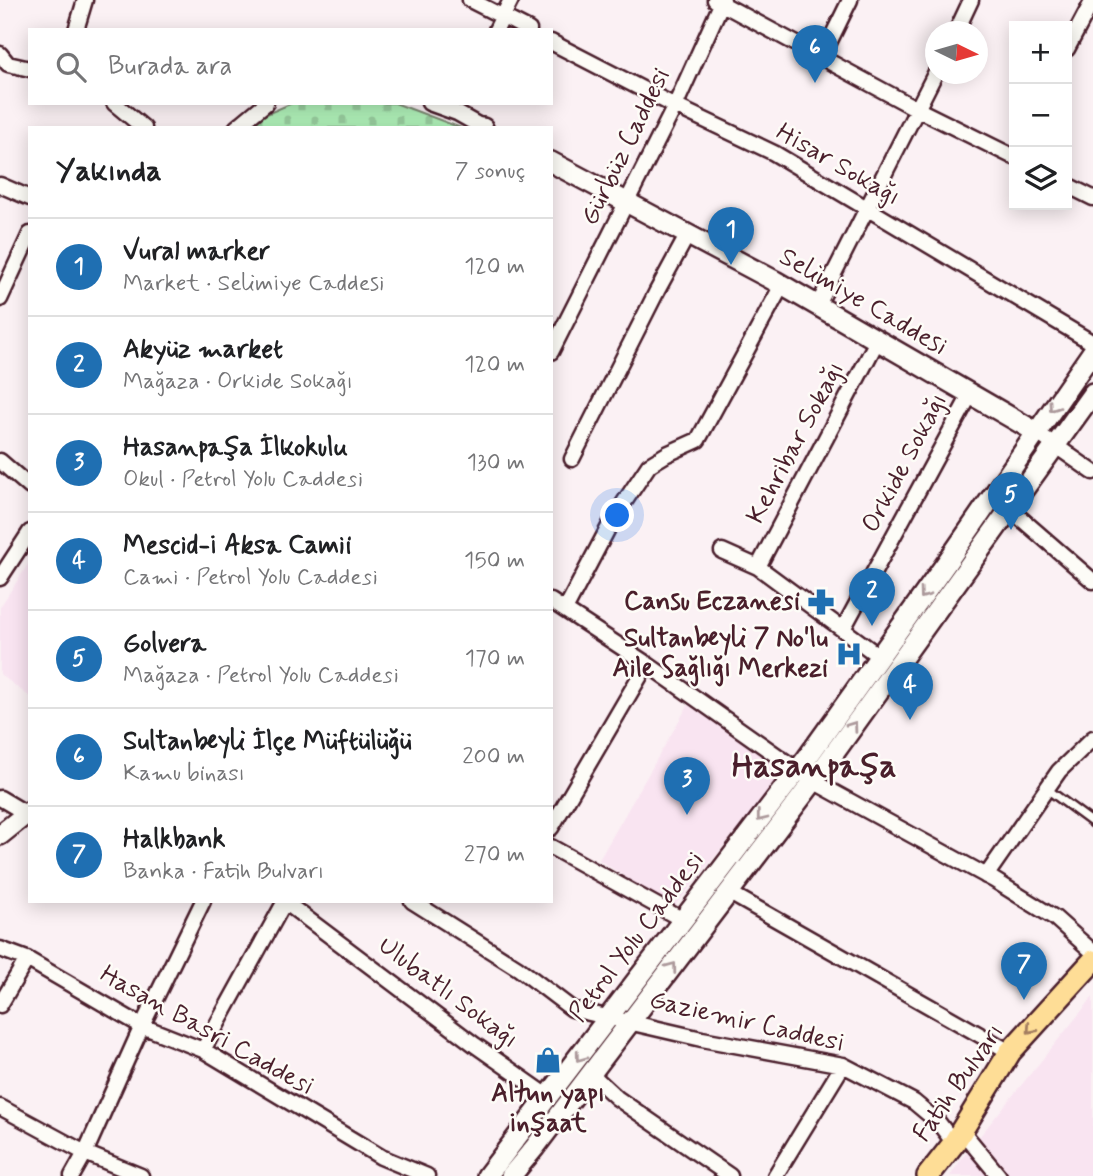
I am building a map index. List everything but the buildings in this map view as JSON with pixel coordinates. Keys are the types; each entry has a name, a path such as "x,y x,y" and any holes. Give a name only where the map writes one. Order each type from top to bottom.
{"main road":[{"name":"Selimiye Caddesi","path":"553,163 782,285 1036,432"},
{"name":"Petrol Yolu Caddesi","path":"511,1176 728,891 806,775 880,657 1093,351"},
{"name":"Petrol Yolu Caddesi","path":"487,1176 683,920 806,775 1010,509 1093,393"},
{"path":"0,835 28,813"},
{"name":"Fatih Bulvarı","path":"928,1176 958,1137 1010,1052 1093,961"}],"street":[{"path":"77,28 85,0"},
{"path":"470,0 500,23 520,28"},
{"path":"500,23 511,0"},
{"path":"822,57 850,0"},
{"path":"961,21 971,0"},
{"path":"1072,40 1093,0"},
{"path":"720,1 917,108 1009,152"},
{"name":"Gürbüz Caddesi","path":"553,348 675,106 720,1"},
{"name":"Hisar Sokağı","path":"553,43 774,153 1093,343"},
{"path":"0,54 8,64 28,69"},
{"path":"817,307 930,84"},
{"path":"119,105 142,126"},
{"path":"238,126 264,105"},
{"path":"441,105 459,108 480,126"},
{"path":"0,185 28,197"},
{"path":"1072,187 1093,198"},
{"path":"572,459 688,234"},
{"path":"0,299 28,237"},
{"path":"565,610 613,519 649,465 667,453 698,440 782,285"},
{"name":"Kehribar Sokağı","path":"758,567 877,341"},
{"name":"Orkide Sokağı","path":"843,629 970,395"},
{"path":"1036,432 1093,472"},
{"path":"0,461 28,485"},
{"path":"1010,509 1093,581"},
{"path":"0,578 28,535"},
{"path":"722,551 758,567 880,657"},
{"path":"553,602 806,775 1055,918 1093,952"},
{"path":"553,825 647,664"},
{"path":"986,876 1059,771 1093,738"},
{"path":"0,798 28,813"},
{"path":"553,848 683,920"},
{"path":"728,891 1010,1052"},
{"path":"72,1176 203,903"},
{"path":"204,1050 284,903"},
{"name":"Ulubatlı Sokağı","path":"288,903 475,1045 549,1097"},
{"name":"Gaziemir Caddesi","path":"415,903 518,968 572,1009 702,1039 843,1065 914,1102 958,1137 999,1176"},
{"name":"Hasan Basri Caddesi","path":"0,949 26,959 142,1026 204,1050 381,1157 427,1176"},
{"path":"0,1005 26,959"},
{"path":"775,1176 843,1065"},
{"path":"591,1074 617,1098 730,1176"},
{"path":"0,1107 85,1153 141,1176"}],"lane":[{"path":"1046,789 1093,823"}],"shaded area":[{"path":"28,565 28,695 0,674 0,607"},
{"path":"688,705 786,770 673,908 599,860"},
{"path":"1093,997 1093,1176 950,1176 962,1158"}],"green space":[{"path":"287,105 400,105 456,126 248,126 253,120"}],"place":[{"name":"Sultanbeyli İlçe Müftülüğü","path":"815,83"},
{"name":"Vural marker","path":"731,265"},
{"name":"Golvera","path":"1011,530"},
{"name":"Cansu Eczanesi","path":"821,602"},
{"name":"Akyüz market","path":"872,626"},
{"name":"Sultanbeyli 7 No'lu Aile Sağlığı Merkezi","path":"849,654"},
{"name":"Mescid-i Aksa Camii","path":"910,720"},
{"name":"Hasanpaşa İlkokulu","path":"687,815"},
{"name":"Halkbank","path":"1024,1000"},
{"name":"Altun yapı inşaat","path":"548,1060"}],"district":[{"name":"Hasanpaşa","path":"814,767"}]}
